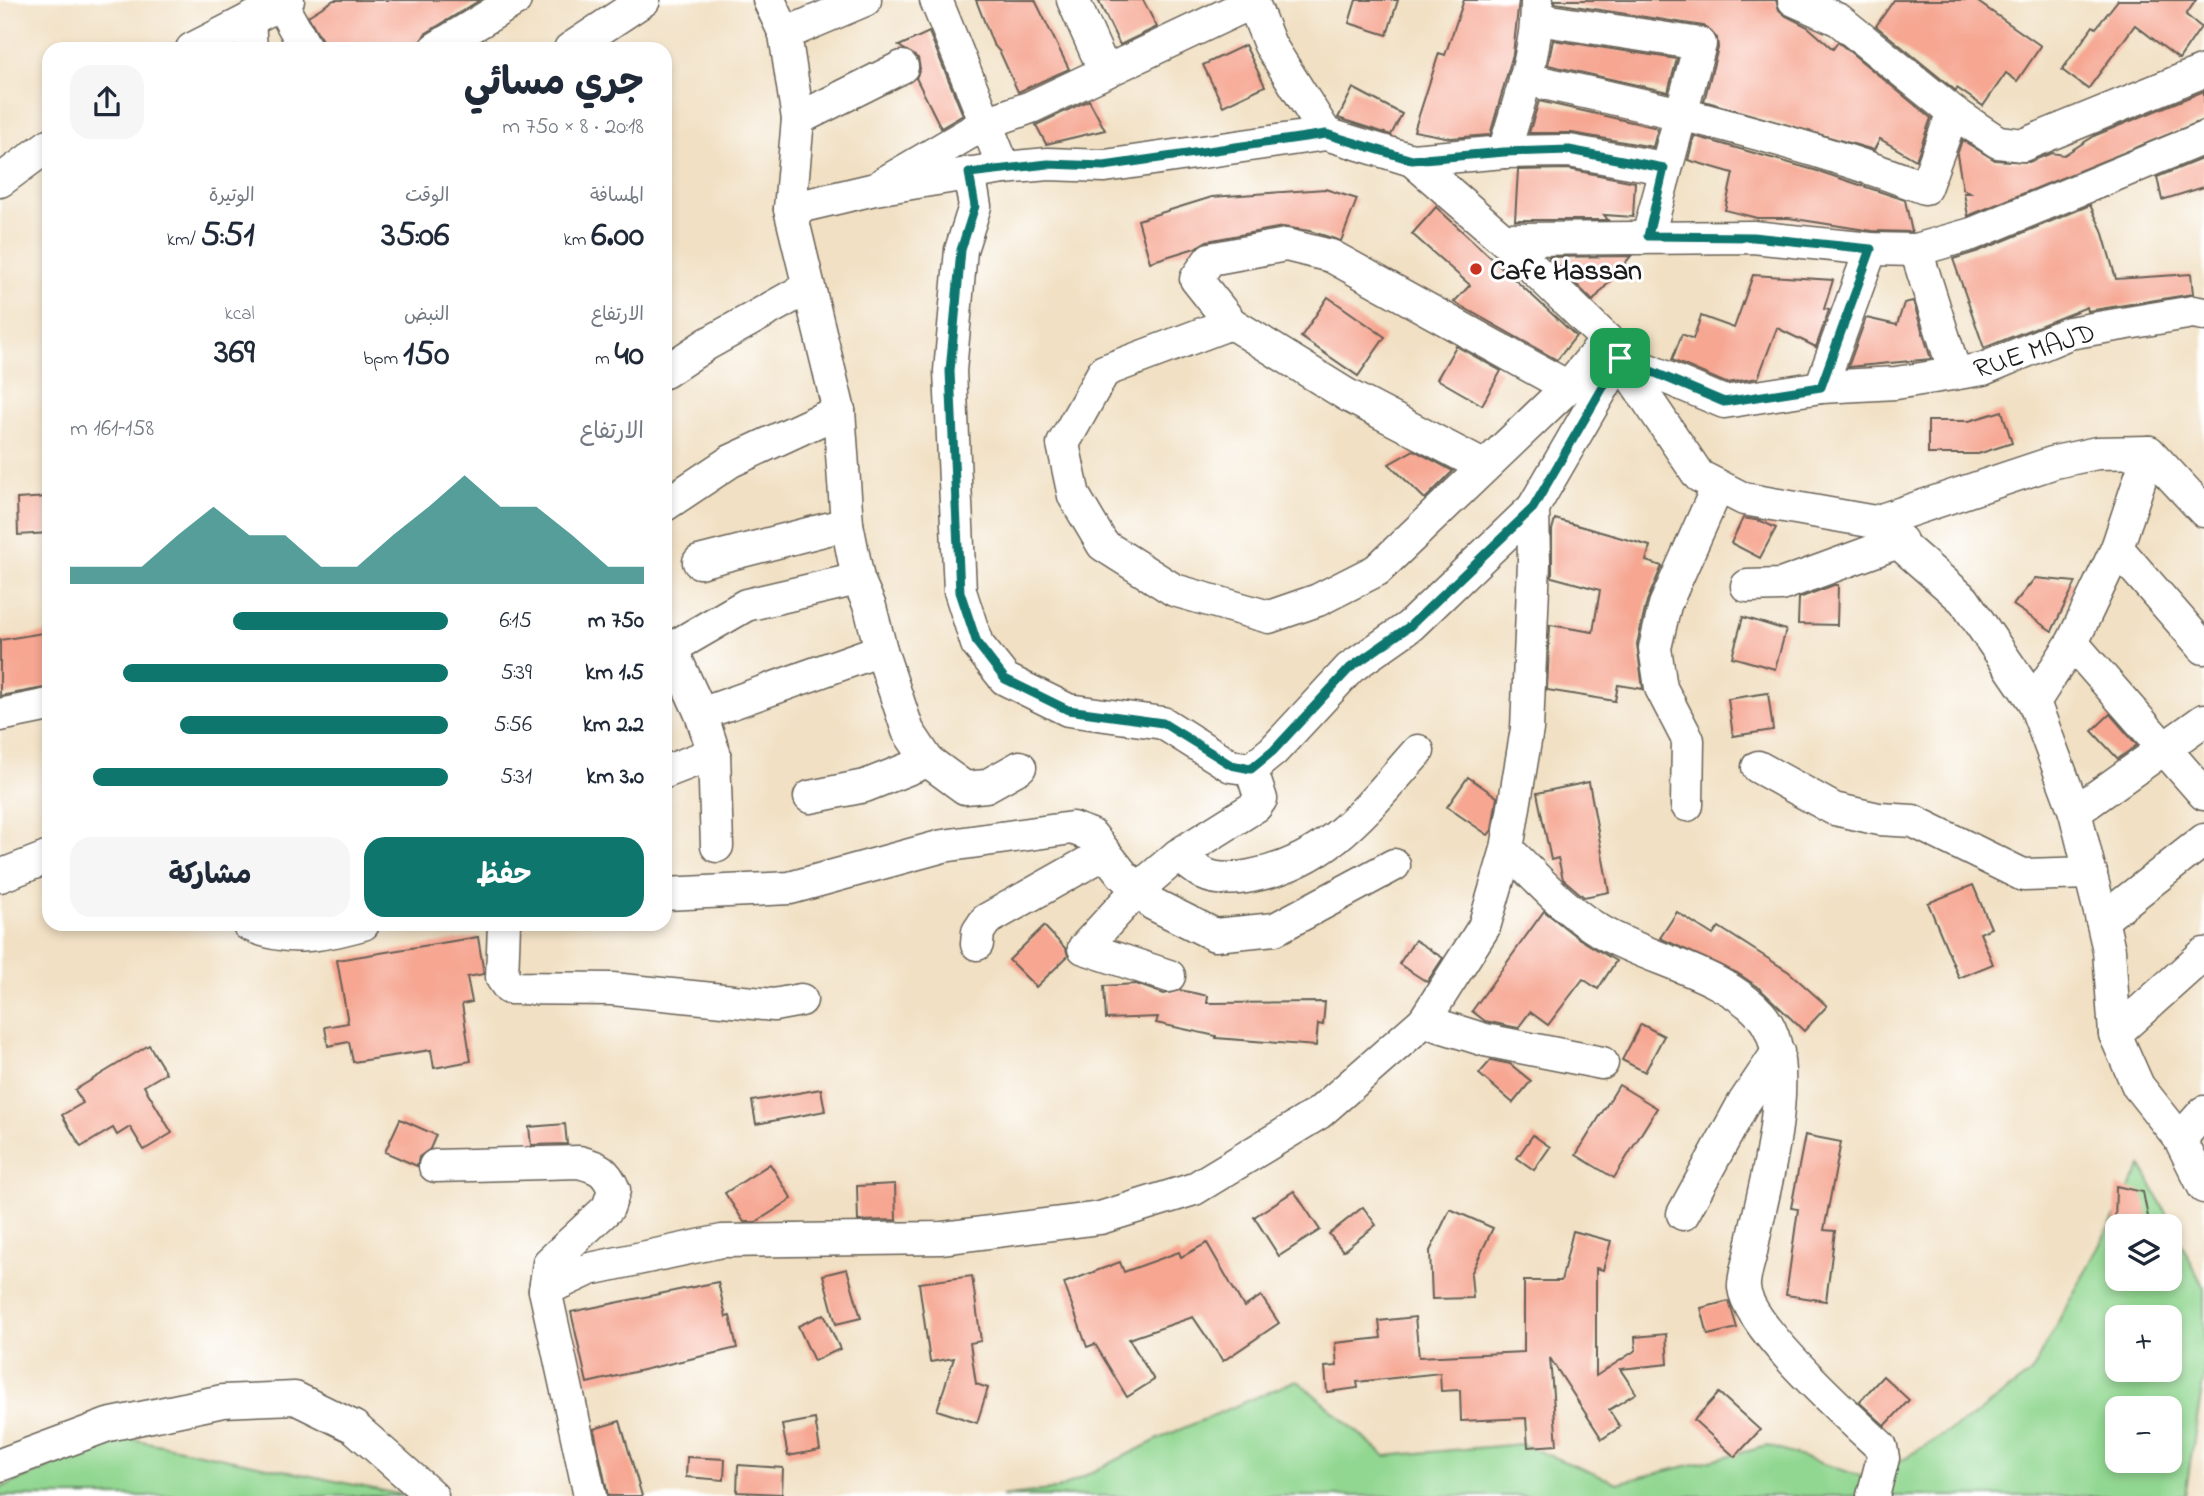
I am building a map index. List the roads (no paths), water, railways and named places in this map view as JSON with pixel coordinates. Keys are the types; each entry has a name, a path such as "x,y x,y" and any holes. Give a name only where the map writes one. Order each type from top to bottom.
{"street":[{"path":"446,42 515,0"},
{"path":"581,42 644,0"},
{"path":"769,0 785,34 797,119 790,209 807,288 839,411 847,524 858,579 870,607 881,650 908,731 928,761 965,788 986,786 1020,767"},
{"path":"785,34 865,0"},
{"path":"936,0 1004,168"},
{"path":"1073,0 1105,72"},
{"path":"1794,0 1844,10 1954,112 1998,142 2023,145 2204,71"},
{"path":"875,188 910,164 986,123 1031,107 1252,1 1270,45 1326,134"},
{"path":"221,42 250,35 285,2 303,42"},
{"path":"1504,152 1525,79 1537,9 1700,44 1664,168 1648,236"},
{"path":"797,119 902,67"},
{"path":"1525,79 1682,113 1869,166 1925,187 1954,112"},
{"path":"790,209 875,188 1004,168 1048,164 1104,166 1326,134 1412,160 1504,152 1569,150 1664,168"},
{"path":"1503,239 1753,237 1871,249 1916,250 1972,234 2204,138"},
{"path":"0,181 42,150"},
{"path":"1412,160 1503,239 1613,349 1699,476 1744,499 1875,522 1901,541 1964,600 2034,702 2075,811 2091,873 2109,950 2115,1034 2138,1086 2192,1140 2204,1187"},
{"path":"969,173 975,206 961,250 950,371 960,592 977,643 1005,679 1068,710 1163,723 1231,765 1251,769"},
{"path":"1483,466 1347,395 1231,323 1196,279 1210,259 1286,245 1331,256 1568,387"},
{"path":"1821,387 1871,249"},
{"path":"1916,250 1955,373"},
{"path":"672,367 707,344 807,288"},
{"name":"RUE MAJD","path":"1613,349 1724,402 1821,387 1896,383 1983,369 2069,333 2193,312 2204,314"},
{"path":"1231,323 1104,371 1063,444 1074,496 1103,545 1174,590 1269,617 1318,600 1377,570 1483,466 1613,349"},
{"path":"1251,769 1273,751 1350,668 1410,626 1533,508 1613,349"},
{"path":"672,500 731,461 839,411"},
{"path":"1875,522 2055,462 2097,453 2149,452 2204,511"},
{"path":"2034,702 2072,643 2117,548 2149,452"},
{"path":"1687,805 1688,740 1661,688 1656,648 1665,605 1718,486"},
{"path":"545,1290 590,1269 722,1241 942,1238 1100,1218 1194,1189 1307,1120 1424,1021 1484,927 1507,849 1527,729 1534,563 1533,508"},
{"path":"699,562 847,524"},
{"path":"1747,586 1780,585 1901,541"},
{"path":"2117,548 2204,648"},
{"path":"672,648 746,605 858,579"},
{"path":"2072,643 2204,794"},
{"path":"701,714 881,650"},
{"path":"672,658 701,714 713,752 717,846"},
{"path":"0,715 42,706"},
{"path":"2075,811 2204,720"},
{"path":"1178,855 1203,874 1218,878 1282,870 1319,851 1359,817 1418,751"},
{"path":"672,769 713,752"},
{"path":"810,797 865,786 928,761"},
{"path":"1758,767 1834,809 1879,819 1913,821 2023,875 2091,873"},
{"path":"1169,976 1084,948 1138,889 1178,855 1256,806 1261,799 1251,769"},
{"path":"672,894 790,888 943,846 1072,828 1091,835 1153,904 1216,935 1275,929 1394,865"},
{"path":"2102,920 2204,840"},
{"path":"1507,849 1566,908 1603,933 1706,978 1737,996 1761,1016 1778,1052 1781,1096 1744,1289 1762,1327 1881,1447 1883,1458 1873,1496"},
{"path":"977,944 978,932 986,920 1105,853"},
{"path":"0,876 42,860"},
{"path":"262,931 292,937 339,931"},
{"path":"504,931 502,978 509,988 612,989 774,1005 801,1000"},
{"path":"2115,1034 2204,954"},
{"path":"1424,1021 1485,1040 1602,1063"},
{"path":"1683,1214 1743,1104 1778,1052"},
{"path":"2192,1140 2204,1112"},
{"path":"435,1166 579,1162 601,1168 608,1175 614,1190 608,1208 549,1263 545,1290 590,1496"},
{"path":"0,1465 108,1424 223,1401 295,1398 354,1427 432,1496"}],"place":[{"name":"Cafe Hassan","path":"1476,269"}]}
